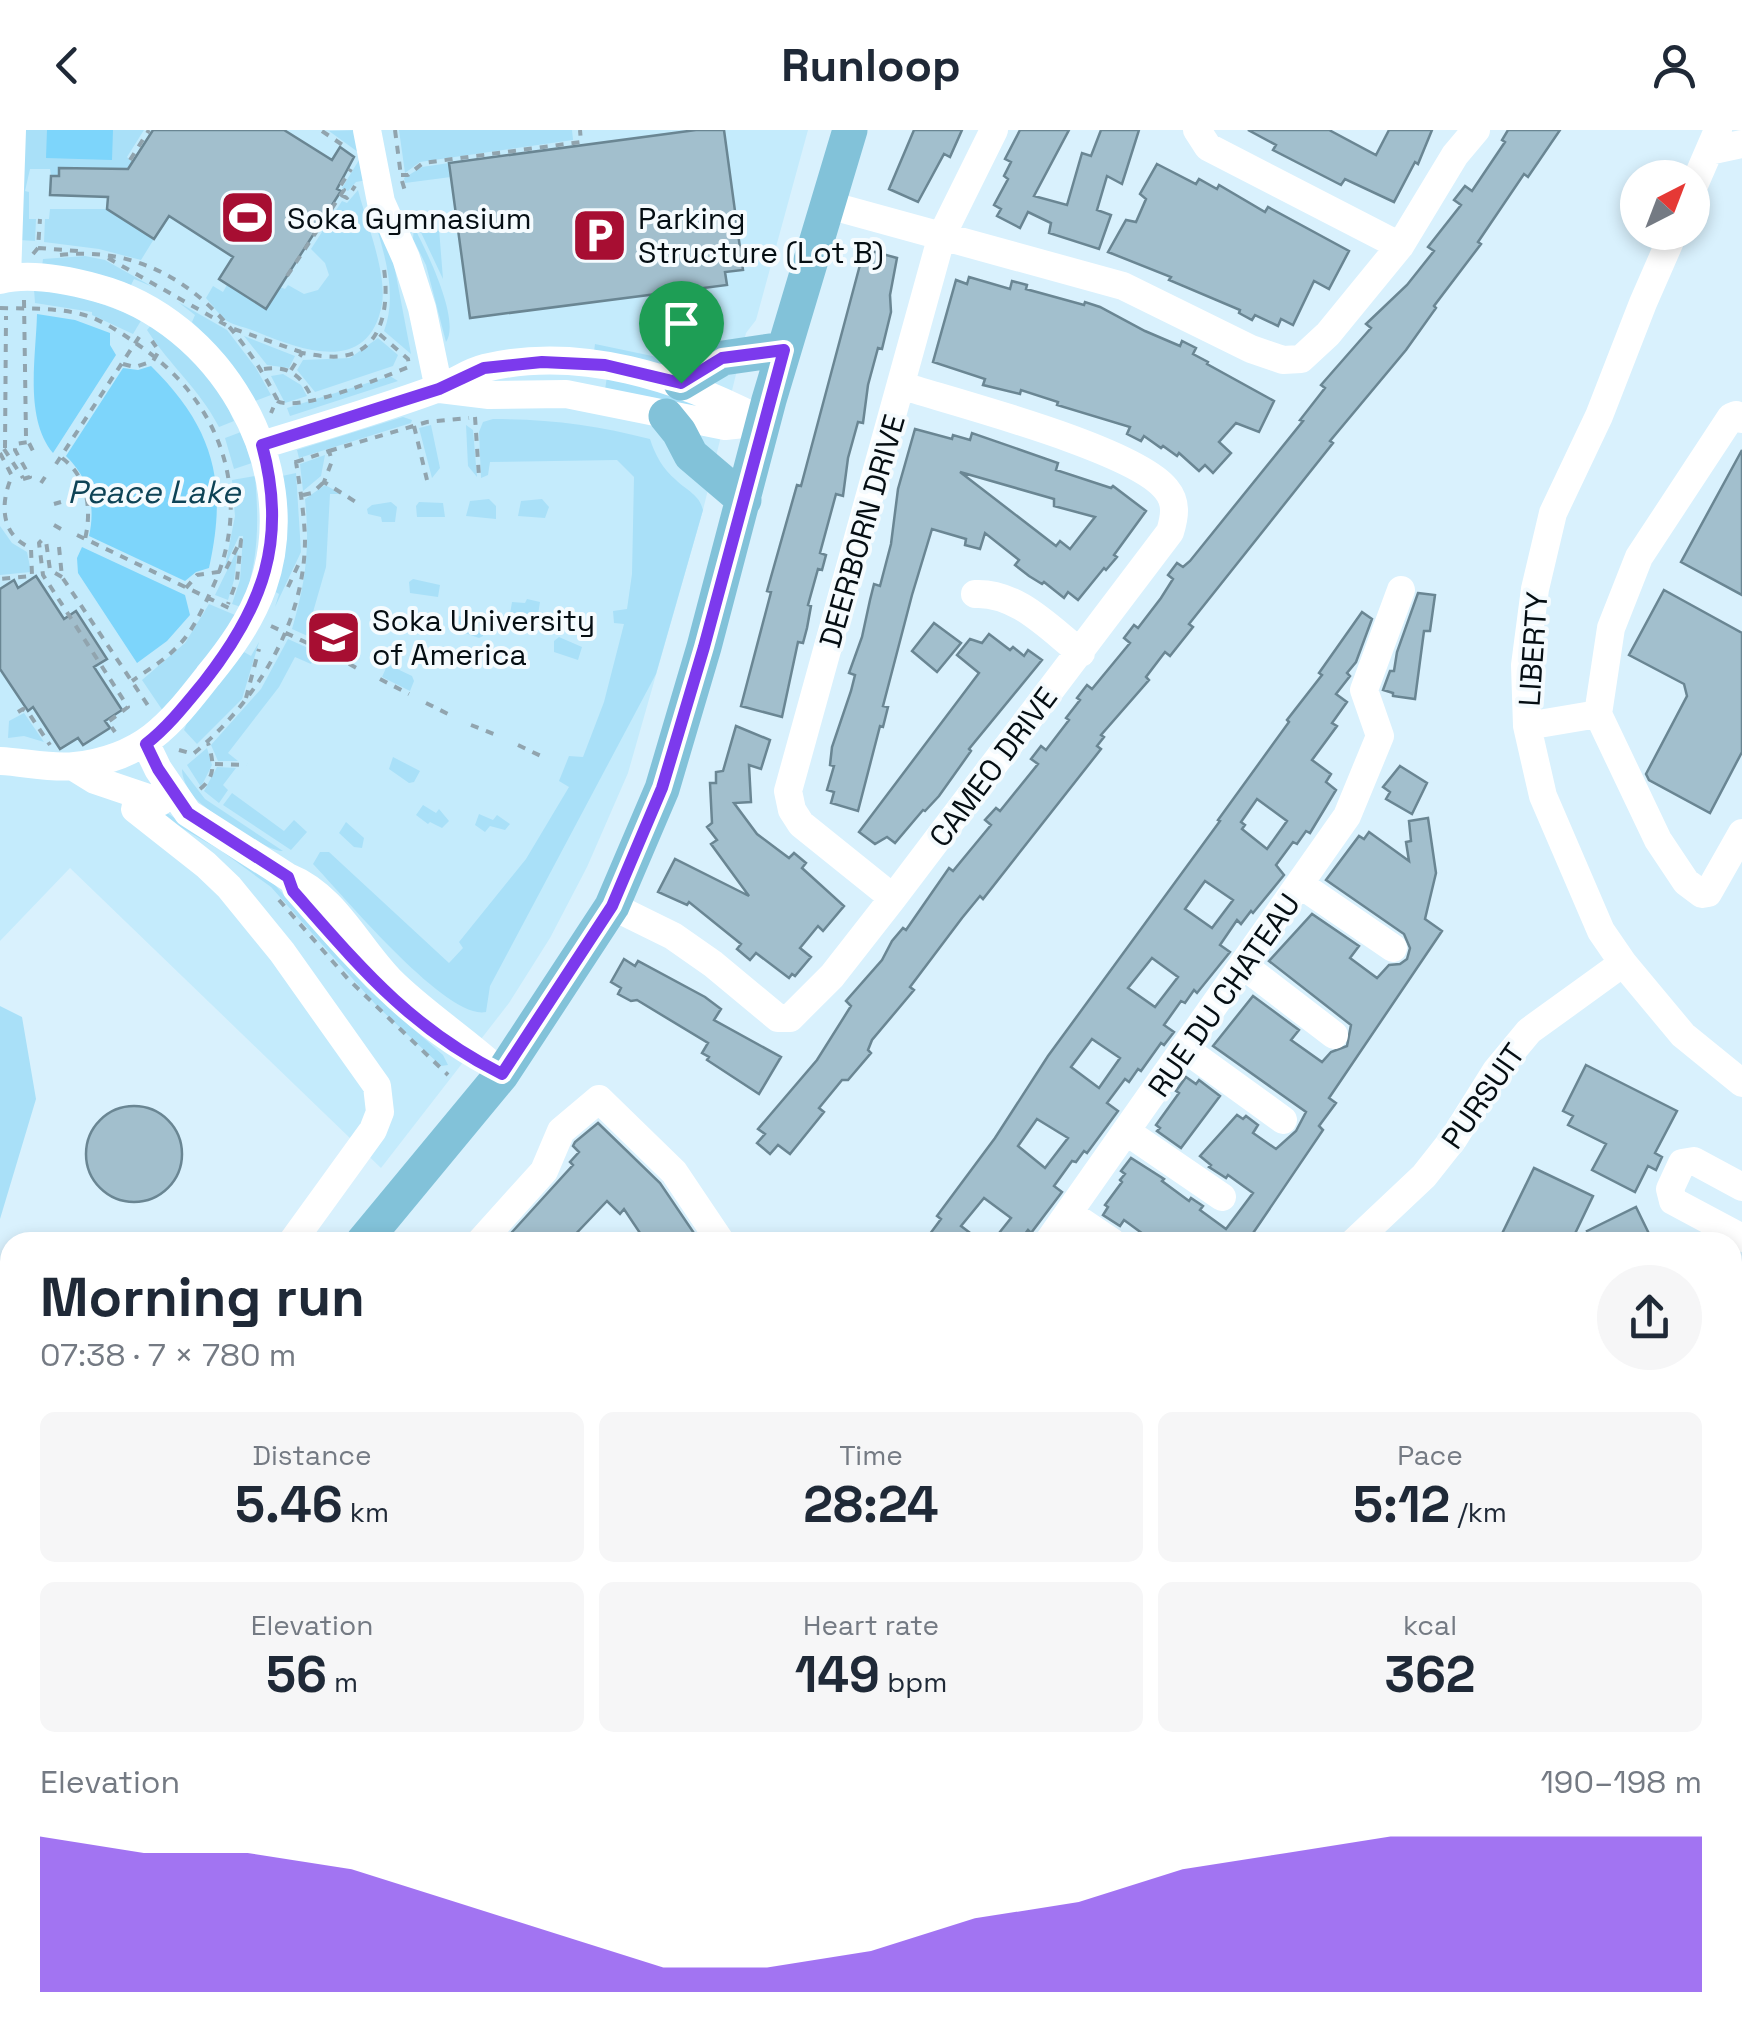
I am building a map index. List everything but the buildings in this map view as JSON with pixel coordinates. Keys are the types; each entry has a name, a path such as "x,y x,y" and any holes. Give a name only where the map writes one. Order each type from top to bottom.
{"main road":[{"path":"371,1232 502,1074 612,906 662,788 784,350 850,130"},
{"path":"681,383 722,358 784,350"},
{"path":"666,416 680,432 691,455 744,500"}],"street":[{"path":"12,130 10,284 49,278 83,284 123,294 154,313 203,351 273,453"},
{"path":"367,130 382,202 422,308 439,389"},
{"name":"DEERBORN DRIVE","path":"892,898 801,824 792,810 788,791 942,235 994,130"},
{"path":"1197,130 1208,147 1400,246"},
{"path":"826,204 1122,286 1251,349 1283,360 1301,358 1328,334 1400,246 1455,156 1476,130"},
{"path":"1714,140 1742,144"},
{"name":"LIBERTY","path":"1666,250 1600,416 1553,513 1525,665 1527,726 1543,796 1602,932 1683,1035 1742,1082"},
{"path":"0,760 67,758 146,744 164,730 225,656 264,584 274,521 268,466 273,453 484,368 542,362 605,365 681,383 764,422"},
{"name":"CAMEO DRIVE","path":"612,906 673,936 778,1018 790,1018 832,976 1161,547 1175,516 1169,491 1158,480 1074,440 903,386"},
{"path":"439,389 489,395 566,394 725,426 764,422"},
{"path":"1742,420 1736,415 1731,417 1639,557 1611,628 1598,714 1658,840 1686,882 1702,894 1708,892 1742,832"},
{"name":"RUE DU CHATEAU","path":"1056,1232 1347,816 1380,736 1364,690 1401,590"},
{"path":"975,594 992,593 1010,600 1081,652"},
{"path":"1527,726 1598,714"},
{"path":"146,744 188,813"},
{"path":"67,758 95,780 139,803 229,887 282,952 377,1086 380,1112 373,1130 299,1232"},
{"path":"139,803 188,813 288,877 293,891 376,983 457,1052 502,1074"},
{"path":"1301,885 1392,948"},
{"name":"PURSUIT","path":"1365,1232 1424,1176 1454,1138 1496,1071 1529,1031 1623,963"},
{"path":"1244,966 1334,1035"},
{"path":"1185,1049 1284,1120"},
{"path":"489,1232 544,1171 561,1131 599,1098 674,1172 714,1232"},
{"path":"1127,1132 1222,1197"},
{"path":"1731,1232 1673,1201 1670,1190 1682,1163 1694,1161 1742,1187"},
{"path":"1069,1214 1097,1232"}],"path":[{"path":"130,160 148,130"},
{"path":"395,130 404,190"},
{"path":"392,182 423,163 581,142 580,130"},
{"path":"287,276 344,190 340,188 359,157 322,132"},
{"path":"341,194 347,198"},
{"path":"40,219 37,250 88,252"},
{"path":"104,255 231,328 302,352 345,356 367,346 382,324 385,274"},
{"path":"166,293 176,276"},
{"path":"10,284 24,308 28,442 36,458"},
{"path":"0,308 66,310 91,318 135,342 158,357 195,398 219,433 230,474 230,524 220,573 198,620 176,648 132,682"},
{"path":"6,316 2,451 12,476 3,493 1,513 16,540 31,548 32,576"},
{"path":"56,464 143,331 158,357"},
{"path":"276,401 286,406 313,400 410,367 408,360 377,332"},
{"path":"291,370 302,352"},
{"path":"122,364 136,368 158,357"},
{"path":"262,370 291,370 304,382 313,400"},
{"path":"269,416 276,401 274,393"},
{"path":"273,453 296,462 448,418 491,417"},
{"path":"475,418 480,478"},
{"path":"414,426 427,480"},
{"path":"2,451 23,478 30,477 15,450 15,444 28,442"},
{"path":"302,495 312,493 324,482 332,461 328,450"},
{"path":"61,457 72,466 87,497 85,539"},
{"path":"296,462 299,478"},
{"path":"230,474 237,473"},
{"path":"41,483 45,477"},
{"path":"324,482 359,504"},
{"path":"54,504 61,502"},
{"path":"54,525 61,528"},
{"path":"77,535 238,612"},
{"path":"118,730 114,732 108,722 128,707 43,575 39,543 42,540 46,541 50,570 62,577 153,714"},
{"path":"186,588 197,575 225,571 241,540 237,580 227,607"},
{"path":"59,547 62,577"},
{"path":"1,579 43,575"},
{"path":"273,628 318,648"},
{"path":"335,656 362,670"},
{"path":"380,679 410,694"},
{"path":"426,703 452,716"},
{"path":"18,712 28,712 50,745 67,758"},
{"path":"471,725 500,736"},
{"path":"36,742 50,745"},
{"path":"193,779 201,790 210,779 215,764 208,742"},
{"path":"518,745 545,758"},
{"path":"185,768 179,750 196,752"},
{"path":"215,764 247,765"}],"shaded area":[{"name":"Soka University of America","path":"0,130 808,130 756,320 746,333 703,510 628,773 587,867 550,938 509,1003 381,1168 70,868 0,941"},
{"path":"22,130 144,130 127,157 132,162 128,169 59,168 59,176 51,176 50,169 30,169 25,191 29,192 29,219 36,219 35,241 19,240"},
{"path":"360,130 367,180 356,182 348,191 342,188 362,155 329,131"},
{"path":"399,130 572,130 573,140 420,162 405,173"},
{"path":"449,163 451,177 405,183 404,178 422,167"},
{"path":"358,190 379,262 383,291 375,326 363,341 332,352 294,346 227,321 206,298 213,286 223,292 227,285 266,309 280,287 285,289 288,285 304,294 318,290 329,275 325,263 311,249 342,201 347,203"},
{"path":"365,190 392,254 411,354 384,331 389,314 389,278"},
{"path":"50,209 107,209 154,239 141,260 99,249 44,242 45,219 49,219"},
{"path":"438,216 443,279 417,224"},
{"path":"414,227 446,302 446,342 426,265 413,239"},
{"path":"85,256 105,260 153,287 134,279 131,285 107,277 42,267 43,259"},
{"path":"34,289 75,294 142,319 133,334 92,312 35,303"},
{"path":"178,302 227,330 271,395 255,401 228,359 192,322 195,315"},
{"path":"152,324 217,384 234,421 219,427 147,330"},
{"path":"244,336 295,356 289,368 267,365"},
{"path":"378,338 398,355 393,366 315,392 297,370 303,360 350,358"},
{"path":"723,341 681,370 594,352 595,344 676,361"},
{"path":"283,374 301,385 307,396 285,403 271,376"},
{"path":"390,376 398,381 290,416 287,408"},
{"path":"607,376 724,411 605,390"},
{"path":"403,417 411,423 299,458 297,450"},
{"path":"493,419 572,424 650,439 663,466 696,496 703,510 656,674 490,986 486,1012 469,1009 447,997 422,977 313,864 320,852 329,852 449,963 463,948 459,942 526,859 569,787 559,781 569,756 583,757 604,702 624,624 614,623 613,611 627,609 632,574 634,477 617,460 490,462 488,475 481,478 479,432 483,422"},
{"path":"431,425 440,468 432,478 419,428"},
{"path":"466,425 473,430 477,477 468,466"},
{"path":"241,432 252,463 234,469 225,438"},
{"path":"325,455 321,476 303,491 300,464"},
{"path":"296,473 301,552 275,607 279,594 272,590 282,476"},
{"path":"255,476 256,543 241,607 232,604 240,580 243,536 239,536 225,567 235,516 232,480"},
{"path":"325,485 342,494 330,494 326,567 309,626 324,632 321,642 292,629 306,564 305,499"},
{"path":"489,499 496,506 496,519 466,516 470,501"},
{"path":"542,499 549,507 545,518 518,516 521,501"},
{"path":"391,502 397,507 395,522 382,522 381,517 368,514 372,505"},
{"path":"419,502 443,503 445,517 417,517"},
{"path":"0,526 12,543 27,552 31,572 0,575"},
{"path":"238,548 234,580 228,600 215,595"},
{"path":"413,579 440,585 438,597 410,593 409,582"},
{"path":"527,599 540,602 538,615 524,614 522,619 510,614 512,602 525,603"},
{"path":"209,604 235,615 224,637 163,711 142,680 185,643"},
{"path":"459,616 484,623 483,636 454,629"},
{"path":"559,637 582,647 578,660 554,652 554,641"},
{"path":"288,639 317,652 311,664 295,657 279,687 228,753 238,761 218,761 211,745 261,689"},
{"path":"259,642 242,699 197,744 184,730 187,723 244,652 251,656"},
{"path":"391,666 412,676 410,691 382,677"},
{"path":"24,713 44,742 24,736 8,738 9,721"},
{"path":"207,748 212,765 201,787 187,765"},
{"path":"393,757 420,771 414,782 409,783 389,769"},
{"path":"217,767 236,768 223,785 228,790 219,803 204,791"},
{"path":"182,769 205,799 283,851 250,838 201,803 187,787"},
{"path":"232,793 284,831 294,820 307,832 291,850 223,805"},
{"path":"423,805 436,813 439,809 449,821 442,828 428,824 416,815"},
{"path":"164,811 274,884 368,989 443,1055 448,1065 441,1066 376,1005 271,887 220,850 161,816"},
{"path":"479,814 493,820 497,815 510,824 505,830 490,826 485,832 475,825"},
{"path":"346,822 364,838 362,848 354,847 339,833"},
{"path":"0,1006 22,1017 36,1099 0,1219"}],"water":[{"path":"47,130 113,130 112,160 46,158"},
{"path":"37,314 75,320 110,333 110,345 116,355 53,453 38,423 35,405"},
{"name":"Peace Lake","path":"151,366 189,412 202,435 216,483 215,537 209,568 185,581 89,536 89,493 66,456 123,368 138,370"},
{"path":"82,547 185,595 190,615 167,641 137,663 78,573 77,558"}],"place":[{"name":"Soka Gymnasium","path":"248,218"},
{"name":"Parking Structure (Lot B)","path":"599,235"},
{"name":"Soka University of America","path":"333,637"}],"route":[{"path":"784,350 662,788 612,906 502,1074 457,1052 415,1020 333,937 293,891 288,877 188,813 146,744 164,730 225,656 264,584 274,521 262,445 439,389 484,368 542,362 605,365 681,383 722,358 784,350"}]}
